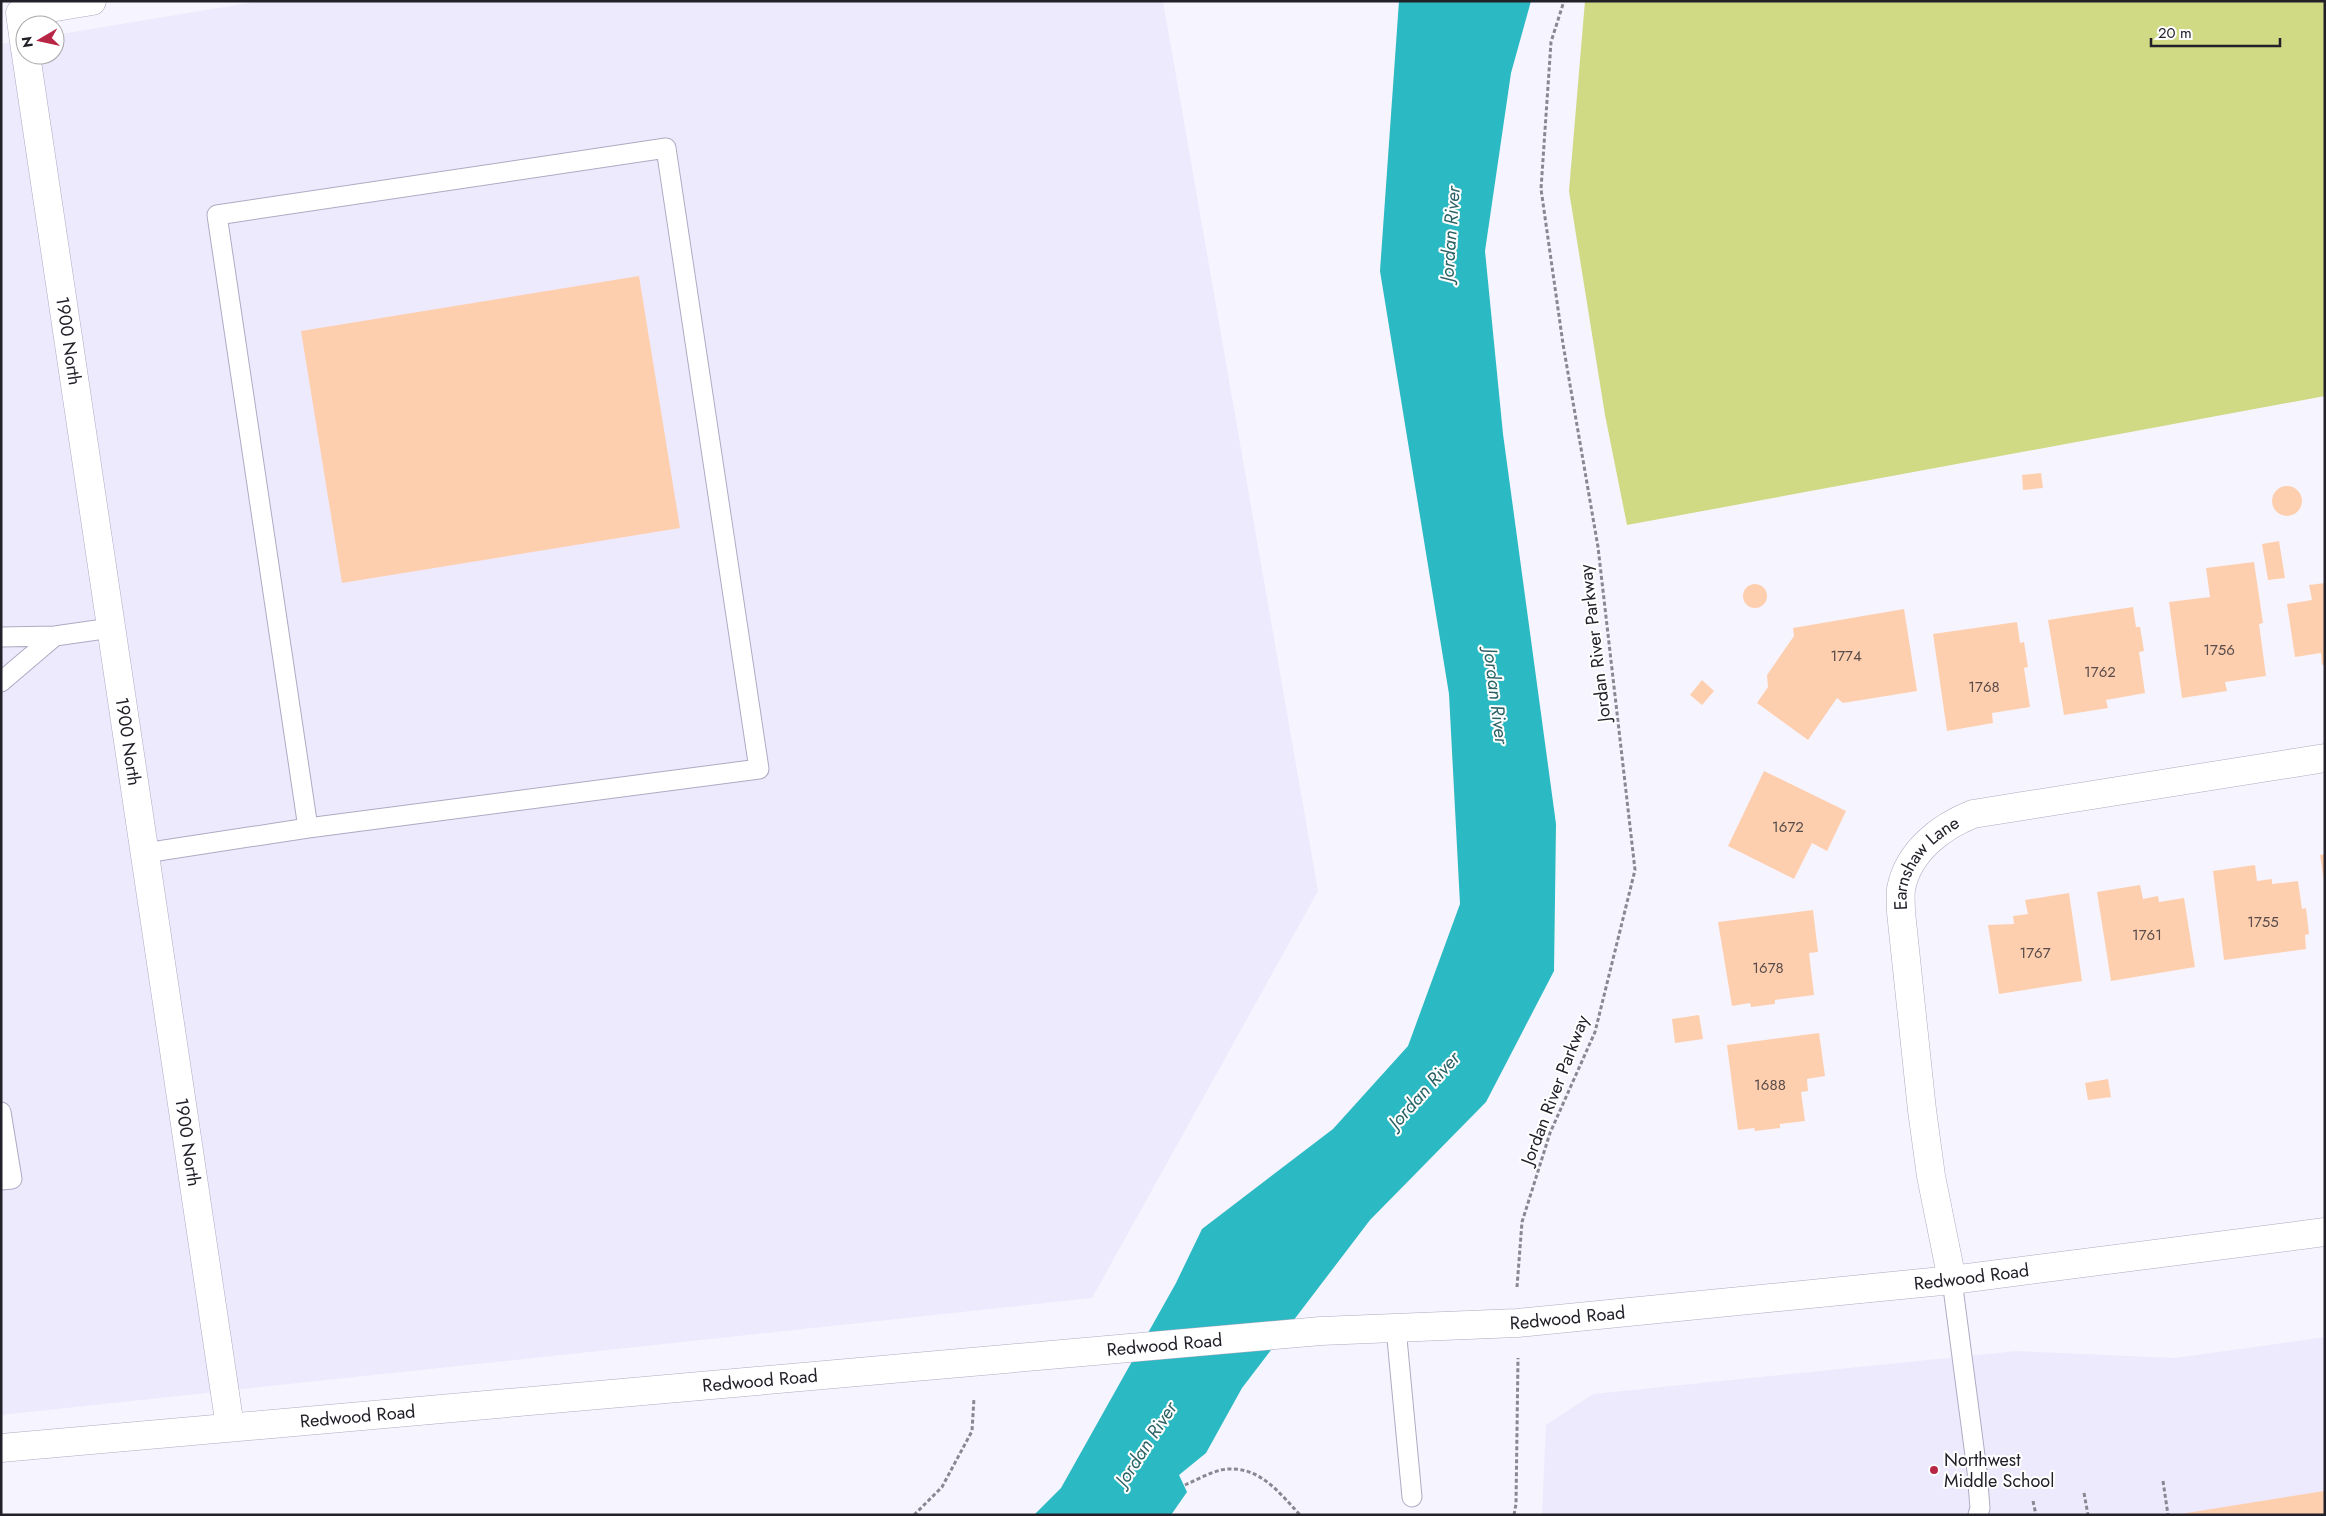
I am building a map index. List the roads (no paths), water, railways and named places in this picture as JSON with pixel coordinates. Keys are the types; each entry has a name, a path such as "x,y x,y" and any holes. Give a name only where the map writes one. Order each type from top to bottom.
{"street":[{"path":"19,7 92,1"},
{"name":"1900 North","path":"27,65 230,1427"},
{"name":"Earnshaw Lane","path":"1952,1280 1932,1176 1922,1110 1901,912 1901,889 1909,868 1921,849 1940,830 1953,822 1973,814 2325,758"},
{"name":"Redwood Road","path":"1,1448 1062,1356 1321,1331 1517,1323 1952,1280 2325,1232"}],"lane":[{"path":"145,853 308,828 759,770 666,148 217,214 308,828"},
{"path":"1,637 55,636 111,628"},
{"path":"1,682 55,636"},
{"path":"1,1112 12,1178 1,1180"},
{"path":"1952,1280 1977,1471 1980,1508 1978,1515"},
{"path":"1396,1328 1412,1497"}],"water":[{"name":"Jordan River","path":"1399,1 1531,1 1511,73 1485,251 1503,434 1556,824 1554,971 1486,1102 1370,1220 1242,1388 1206,1453 1179,1475 1187,1492 1171,1515 1034,1515 1061,1488 1176,1283 1202,1229 1333,1129 1408,1046 1460,904 1449,694 1380,271"}],"place":[{"name":"Northwest Middle School","path":"1934,1470"}]}
